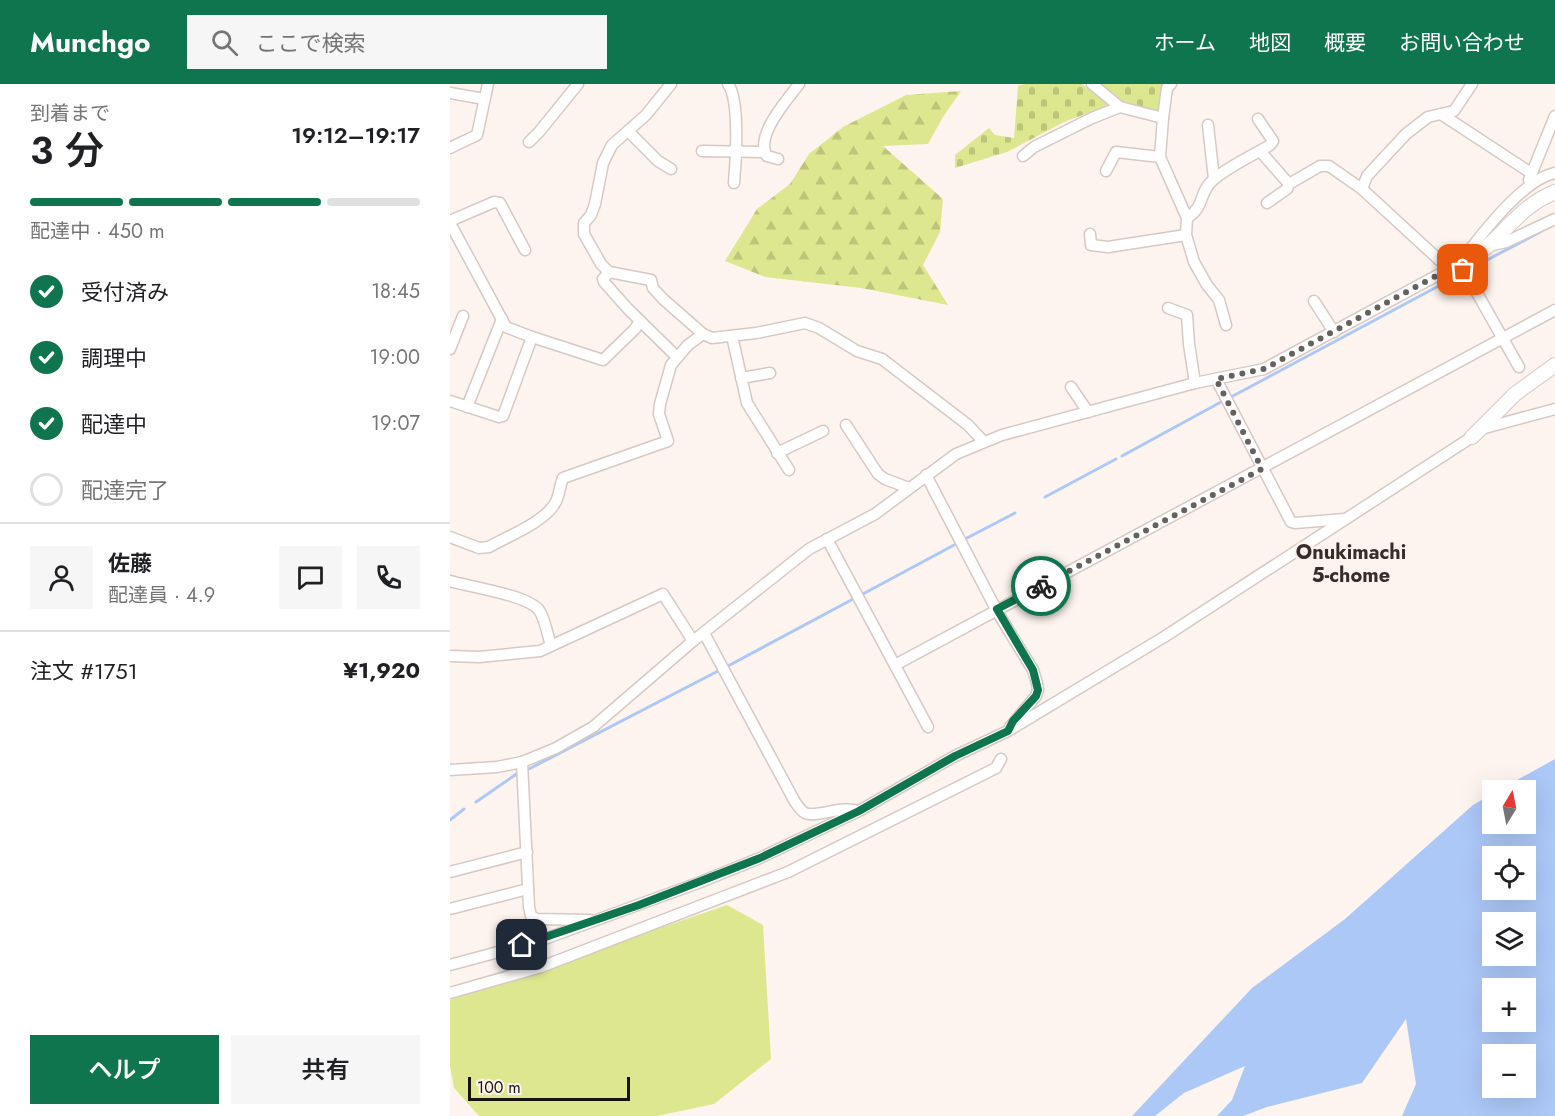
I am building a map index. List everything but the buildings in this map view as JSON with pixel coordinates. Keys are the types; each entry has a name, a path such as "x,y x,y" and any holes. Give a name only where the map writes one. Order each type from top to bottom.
{"street":[{"path":"450,148 477,135 488,84"},
{"path":"529,142 540,132 578,84"},
{"path":"728,84 733,94 736,150 734,183"},
{"path":"764,152 776,112 799,84"},
{"path":"1092,84 1120,107 1162,118"},
{"path":"1171,84 1167,88 1162,118 1160,157 1186,218 1186,235 1194,262 1219,300 1226,324"},
{"path":"1362,189 1366,176 1406,134 1428,117 1454,111 1472,84"},
{"path":"665,86 646,115 612,145 603,163 595,204 585,223 584,234 609,272 651,279 653,288 663,299 703,334 711,338 805,323 819,328 857,351 882,359 968,425 983,441"},
{"path":"450,93 484,99"},
{"path":"1023,156 1034,147 1092,118 1120,107"},
{"path":"1441,114 1532,173"},
{"path":"1526,189 1555,116"},
{"path":"1186,218 1197,212 1203,195 1214,179 1273,141 1258,119"},
{"path":"1208,124 1214,179"},
{"path":"629,132 658,161 671,169"},
{"path":"702,151 764,152 767,156 778,159"},
{"path":"1260,151 1289,184"},
{"path":"1106,171 1116,152 1160,157"},
{"path":"1267,203 1287,189 1289,184 1320,166 1329,166 1362,189 1454,266 1503,338 1519,367"},
{"path":"1454,266 1481,234 1526,189 1547,175 1555,173"},
{"path":"450,770 522,762 556,748 593,727 693,641 808,549 875,514 956,454 983,441 1196,382 1264,369 1487,246 1537,200 1555,192"},
{"path":"525,250 500,203 494,202 450,222 506,327 603,360 635,330 640,321"},
{"path":"1487,246 1506,242 1555,219"},
{"path":"1090,234 1091,245 1108,247 1186,235"},
{"path":"609,272 603,279 604,282 677,357"},
{"path":"1314,301 1334,332"},
{"path":"1168,308 1187,315 1189,344 1196,382"},
{"path":"895,664 1555,310"},
{"path":"450,349 463,316"},
{"path":"467,407 502,319"},
{"path":"450,537 479,548 489,547 545,515 555,504 563,478 668,441 658,414 671,365 688,345 703,334"},
{"path":"732,336 747,403 789,470"},
{"path":"450,401 502,416 532,337"},
{"path":"450,965 539,941 600,920 698,884 760,858 859,811 955,756 1008,731 1164,637 1348,519 1476,433 1515,394 1555,365"},
{"path":"741,378 770,374"},
{"path":"1216,379 1291,522 1348,519"},
{"path":"1071,387 1088,412"},
{"path":"1476,433 1555,409"},
{"path":"846,425 878,474 909,488"},
{"path":"777,453 823,431"},
{"path":"926,475 997,609 1033,670 1038,690 1036,696 1013,721 1008,731"},
{"path":"827,539 928,727"},
{"path":"450,581 520,598 532,604 540,611 551,646"},
{"path":"450,656 479,657 540,651 663,594 693,641"},
{"path":"704,633 801,810 810,814 851,808 859,811"},
{"path":"450,993 541,967 788,872 996,768 1001,759"},
{"path":"522,762 531,916 537,919 600,920"},
{"path":"450,872 527,852"},
{"path":"450,909 528,889"}],"green space":[{"path":"1024,84 1082,84 1111,105 1066,121 1007,152 955,168 955,155 989,128 995,135 1014,138 1018,86"},
{"path":"1098,84 1165,84 1159,112 1122,102"},
{"path":"961,91 928,144 883,146 943,199 940,232 923,265 948,305 861,288 765,277 725,261 757,209 790,184 809,154 843,127 906,95"},
{"path":"727,905 763,925 771,1059 714,1104 657,1116 479,1116 454,1088 450,1066 450,1000"}],"water":[{"path":"1555,759 1555,1116 1402,1116 1416,1084 1406,1019 1362,1083 1267,1107 1243,1116 1217,1116 1232,1100 1245,1066 1184,1093 1155,1116 1132,1116 1252,988 1345,919 1473,805 1482,800 1482,834 1536,834 1536,780 1517,780"}],"waterway":[{"path":"1468,270 1542,231"},
{"path":"1231,397 1463,273"},
{"path":"1122,456 1221,402"},
{"path":"1045,497 1116,459"},
{"path":"967,538 1015,513"},
{"path":"861,595 956,544"},
{"path":"726,667 855,598"},
{"path":"527,770 720,670"},
{"path":"476,802 518,773"},
{"path":"450,820 464,809"}],"way so far":[{"path":"1041,586 1262,469 1216,379 1264,369 1460,263 1463,270"}],"district":[{"name":"Onukimachi 5-chome","path":"1351,564"}],"route":[{"path":"522,945 600,920 698,884 760,858 859,811 955,756 1008,731 1013,721 1036,696 1038,690 1033,670 997,609 1041,586"}]}
